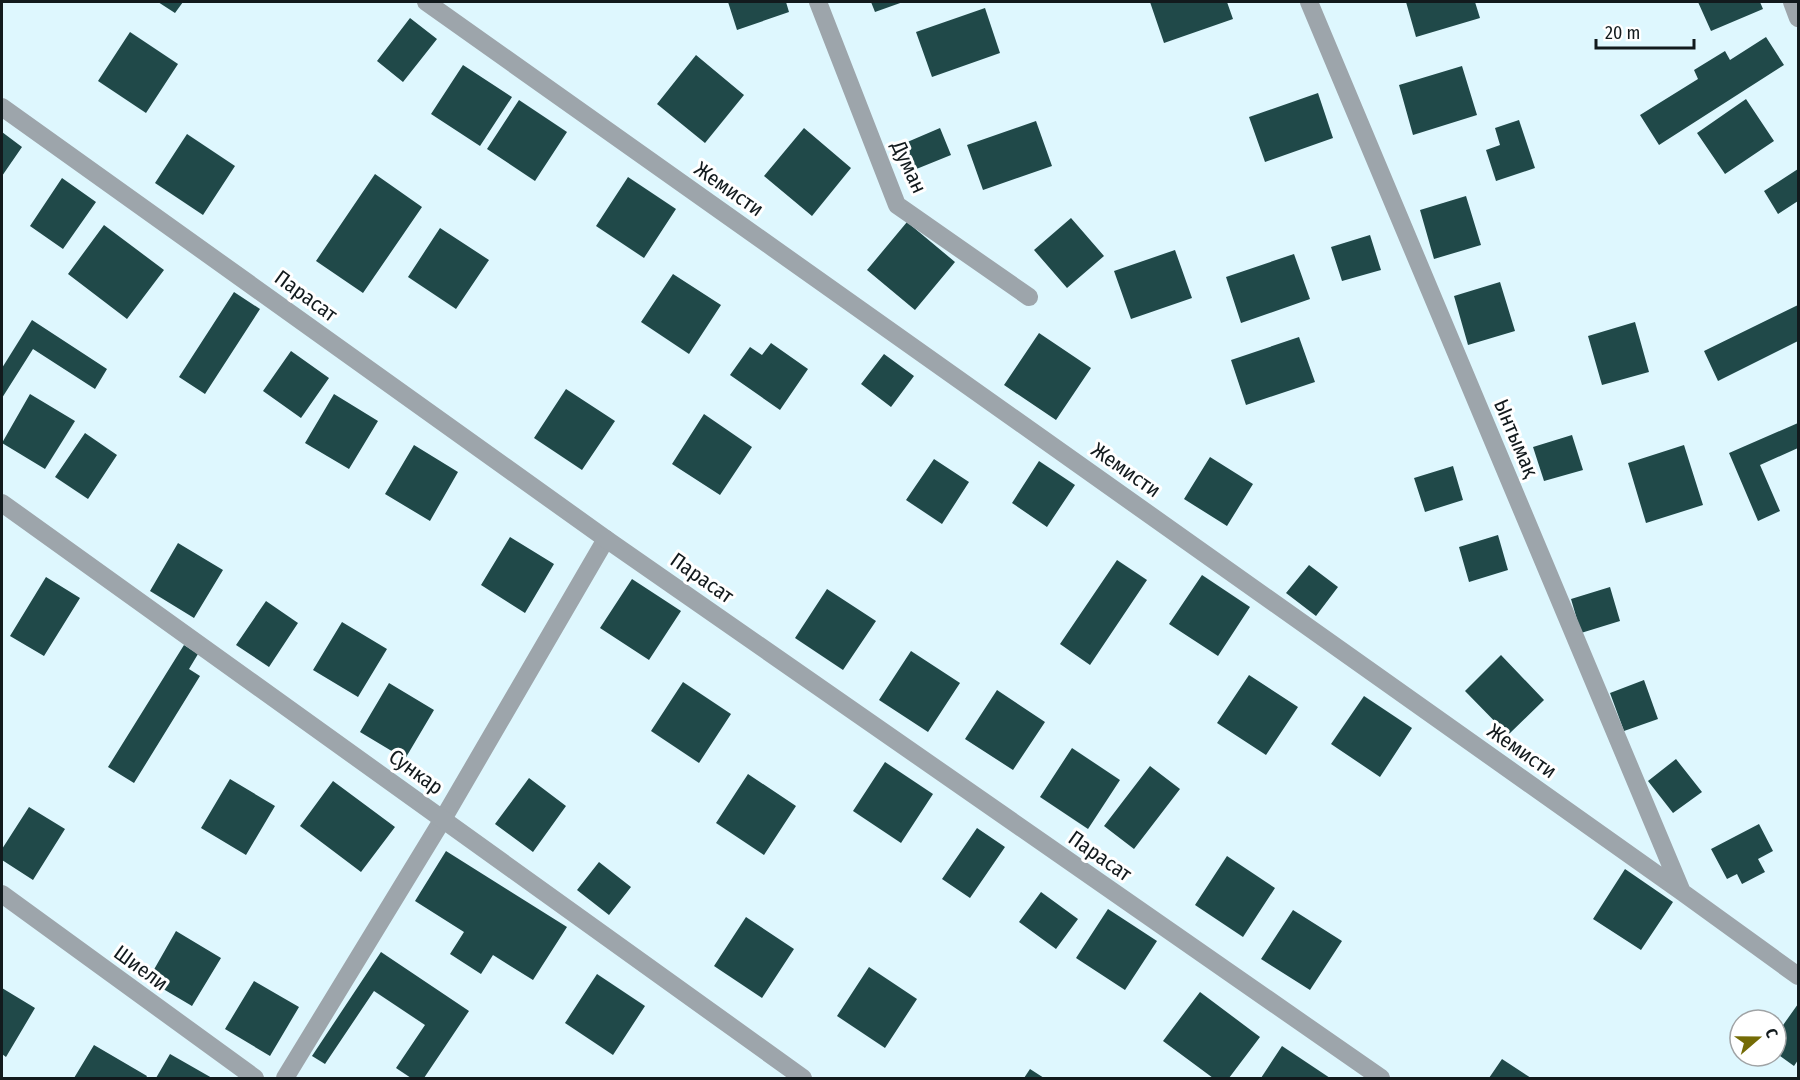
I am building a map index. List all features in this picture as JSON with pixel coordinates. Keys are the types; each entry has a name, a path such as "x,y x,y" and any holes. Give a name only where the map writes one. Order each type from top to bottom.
{"street":[{"name":"Жемисти","path":"426,2 1798,976"},
{"name":"Думан","path":"818,2 897,205 1029,297"},
{"name":"Ынтымақ","path":"1309,2 1682,892"},
{"path":"1792,2 1798,18"},
{"name":"Парасат","path":"2,107 606,539 1381,1078"},
{"name":"Сункар","path":"2,503 803,1078"},
{"path":"285,1078 443,819 606,539"},
{"name":"Шиели","path":"2,894 255,1078"}],"building":[{"path":"158,2 183,2 175,13"},
{"path":"728,2 786,2 789,12 737,30"},
{"path":"871,2 903,2 875,12"},
{"path":"1150,2 1227,2 1233,19 1164,43"},
{"path":"1406,2 1475,2 1480,18 1416,37"},
{"path":"1698,2 1760,2 1763,9 1711,31"},
{"path":"985,8 1000,53 932,77 916,32"},
{"path":"410,18 437,39 403,82 377,61"},
{"path":"130,32 178,64 146,113 98,81"},
{"path":"1766,37 1784,65 1659,145 1640,115 1698,79 1694,70 1725,51 1730,60"},
{"path":"696,55 744,95 705,143 657,104"},
{"path":"463,65 512,97 480,146 431,114"},
{"path":"1462,66 1477,115 1413,135 1399,85"},
{"path":"1318,93 1333,138 1265,162 1249,117"},
{"path":"1746,99 1774,141 1725,174 1697,133"},
{"path":"519,100 567,132 535,181 487,149"},
{"path":"1519,120 1535,168 1496,181 1486,150 1500,145 1495,128"},
{"path":"1036,121 1052,166 983,190 967,145"},
{"path":"804,128 851,168 812,216 764,176"},
{"path":"940,128 951,155 909,172 898,146"},
{"path":"2,132 22,147 2,176"},
{"path":"187,134 235,166 203,215 155,183"},
{"path":"1798,169 1798,201 1778,214 1764,191"},
{"path":"375,174 422,207 363,293 316,261"},
{"path":"628,177 676,209 644,258 596,226"},
{"path":"62,178 96,202 63,249 30,226"},
{"path":"1466,196 1481,245 1434,259 1420,210"},
{"path":"1071,218 1104,256 1067,288 1034,250"},
{"path":"907,222 955,262 915,310 867,270"},
{"path":"104,225 164,270 127,319 68,274"},
{"path":"440,228 489,260 456,309 408,277"},
{"path":"1370,235 1381,270 1342,281 1331,247"},
{"path":"1175,250 1192,298 1131,319 1114,271"},
{"path":"1294,254 1310,299 1241,323 1226,277"},
{"path":"673,274 721,305 689,354 641,322"},
{"path":"1500,282 1515,331 1468,345 1454,296"},
{"path":"234,292 260,309 205,394 179,377"},
{"path":"1798,305 1798,341 1718,381 1704,351"},
{"path":"32,320 107,369 95,389 33,349 2,398 2,368"},
{"path":"1635,322 1649,372 1602,385 1588,336"},
{"path":"1039,333 1091,368 1056,420 1004,385"},
{"path":"1299,337 1315,382 1246,405 1231,360"},
{"path":"771,343 808,369 780,410 730,375 750,347 762,355"},
{"path":"291,351 329,378 301,418 263,391"},
{"path":"884,354 914,376 891,407 861,384"},
{"path":"566,389 615,421 582,470 534,438"},
{"path":"30,394 75,421 45,469 2,443"},
{"path":"334,394 378,421 349,469 305,443"},
{"path":"704,414 752,447 720,495 672,464"},
{"path":"1798,423 1798,448 1760,465 1780,511 1758,521 1729,453"},
{"path":"85,433 117,455 88,499 55,477"},
{"path":"1572,435 1583,470 1544,481 1533,447"},
{"path":"414,445 458,472 430,521 385,494"},
{"path":"1684,445 1703,505 1646,523 1628,463"},
{"path":"1210,457 1253,484 1227,526 1184,499"},
{"path":"934,459 969,482 942,524 906,500"},
{"path":"1039,461 1075,485 1047,527 1012,503"},
{"path":"1453,466 1463,500 1425,512 1414,478"},
{"path":"1498,535 1508,570 1469,582 1459,547"},
{"path":"510,537 554,564 525,613 481,585"},
{"path":"178,543 223,570 194,618 150,591"},
{"path":"1117,560 1147,580 1090,665 1060,644"},
{"path":"1309,565 1338,587 1316,616 1286,593"},
{"path":"1202,575 1250,607 1218,656 1169,624"},
{"path":"46,577 80,598 44,656 10,636"},
{"path":"632,579 681,611 649,660 600,628"},
{"path":"1610,587 1620,621 1581,633 1571,599"},
{"path":"827,589 876,621 843,670 795,638"},
{"path":"266,601 298,623 269,667 236,645"},
{"path":"342,622 387,649 358,697 313,670"},
{"path":"184,645 198,654 189,669 200,676 134,783 108,767"},
{"path":"911,651 960,683 928,732 879,700"},
{"path":"1501,655 1544,700 1508,735 1465,691"},
{"path":"1249,675 1298,707 1266,755 1217,723"},
{"path":"1644,680 1658,719 1624,731 1610,693"},
{"path":"683,682 731,714 699,763 651,731"},
{"path":"389,683 434,710 405,759 360,732"},
{"path":"997,690 1045,722 1013,770 965,739"},
{"path":"1364,696 1412,728 1380,777 1331,744"},
{"path":"1072,748 1120,780 1088,829 1040,797"},
{"path":"1676,759 1702,792 1673,813 1648,781"},
{"path":"885,762 933,794 901,843 853,811"},
{"path":"1150,766 1180,789 1134,849 1104,826"},
{"path":"748,774 796,806 764,855 716,823"},
{"path":"529,778 566,806 533,852 495,824"},
{"path":"230,779 275,806 246,855 201,828"},
{"path":"333,781 395,827 361,872 300,826"},
{"path":"29,807 65,829 33,880 2,860 2,849"},
{"path":"1759,824 1773,851 1758,859 1765,872 1742,884 1737,874 1727,879 1711,849"},
{"path":"977,828 1005,847 970,898 942,879"},
{"path":"446,851 567,927 533,980 493,955 481,974 450,954 464,932 415,901"},
{"path":"1227,856 1275,888 1243,937 1195,905"},
{"path":"599,862 631,887 609,915 577,890"},
{"path":"1625,869 1673,902 1641,950 1593,919"},
{"path":"1041,892 1078,919 1056,949 1019,922"},
{"path":"1108,909 1157,941 1125,990 1076,958"},
{"path":"1293,910 1342,941 1310,990 1261,959"},
{"path":"746,917 794,949 762,998 714,966"},
{"path":"176,931 221,958 192,1006 148,980"},
{"path":"381,952 469,1011 424,1078 411,1078 396,1068 425,1025 374,991 325,1064 312,1056"},
{"path":"869,967 917,999 885,1048 837,1016"},
{"path":"597,974 645,1006 613,1055 565,1023"},
{"path":"254,981 299,1007 270,1056 225,1029"},
{"path":"2,988 35,1008 6,1057 2,1054"},
{"path":"1200,992 1260,1037 1229,1078 1213,1078 1163,1041"},
{"path":"1798,1004 1798,1060 1794,1066 1788,1062 1788,1018"},
{"path":"94,1045 147,1076 146,1078 74,1078"},
{"path":"1282,1046 1330,1078 1261,1078"},
{"path":"170,1054 212,1078 156,1078"},
{"path":"1502,1059 1531,1078 1489,1078"},
{"path":"1030,1069 1044,1078 1024,1078"}]}
